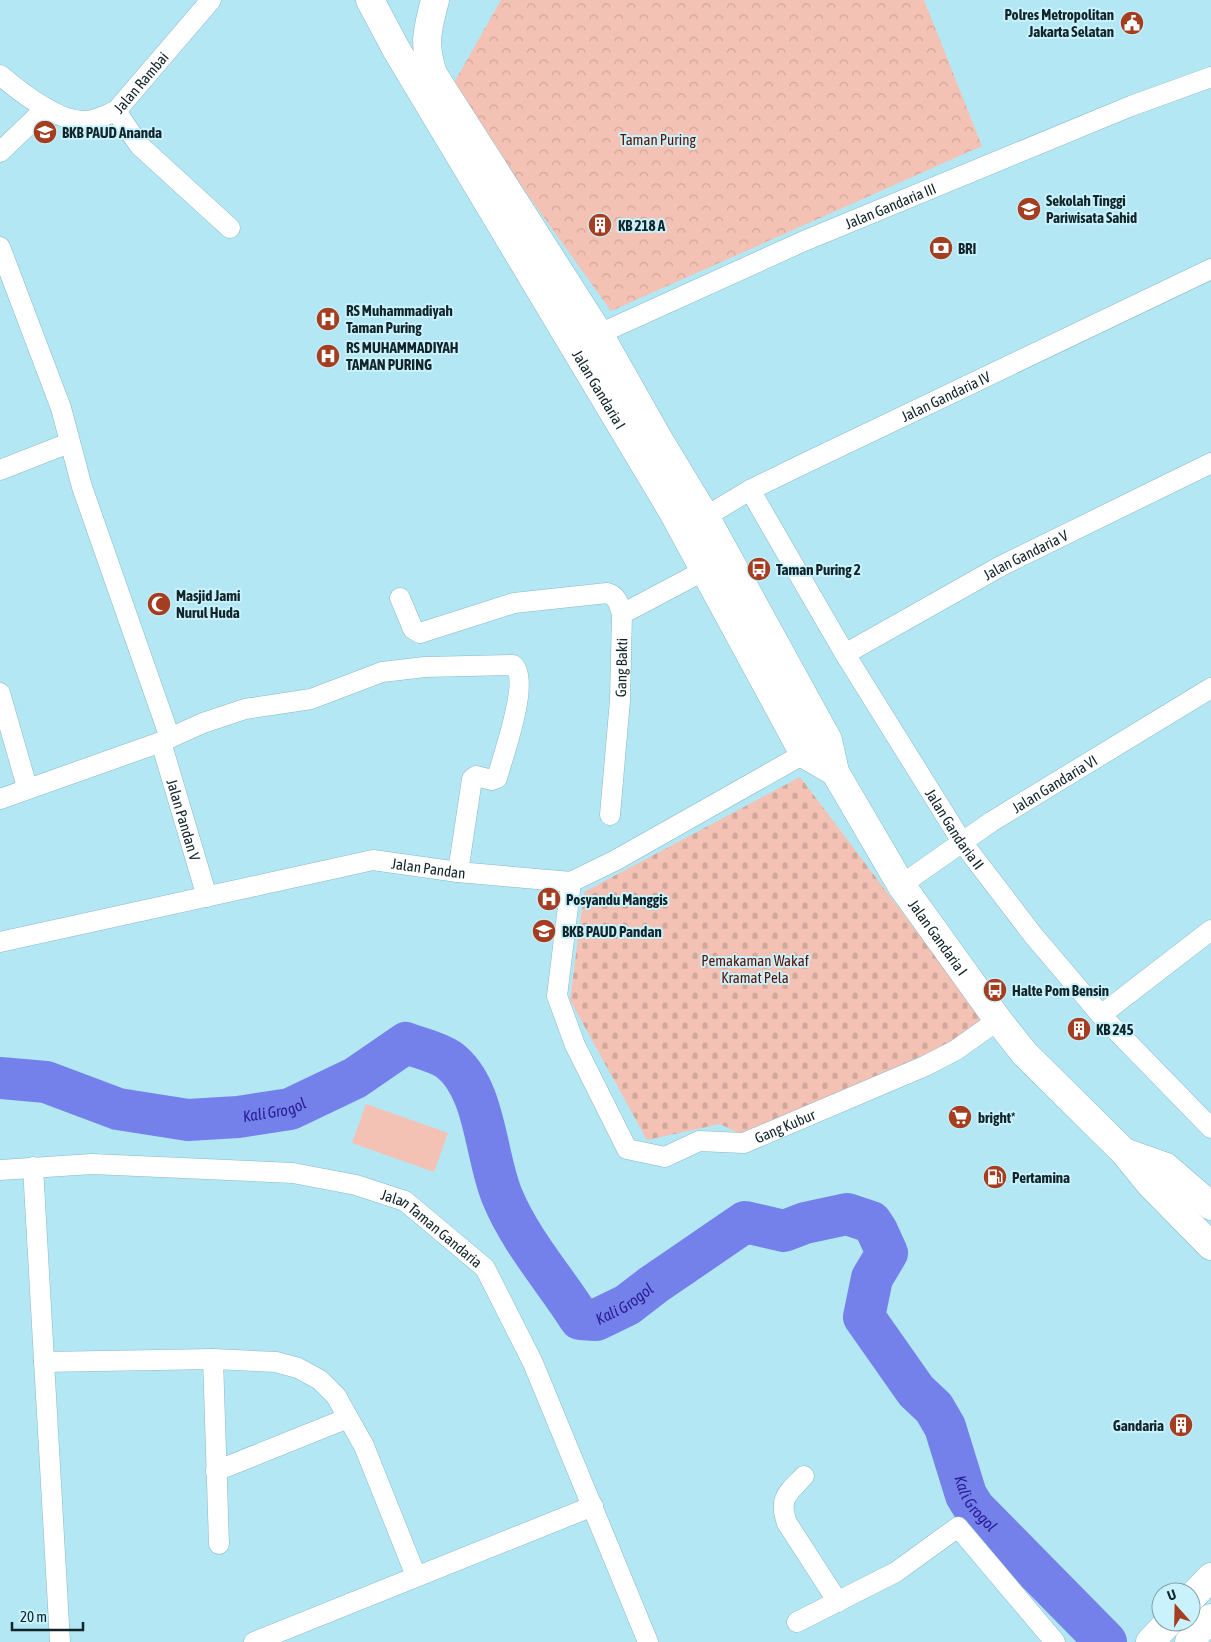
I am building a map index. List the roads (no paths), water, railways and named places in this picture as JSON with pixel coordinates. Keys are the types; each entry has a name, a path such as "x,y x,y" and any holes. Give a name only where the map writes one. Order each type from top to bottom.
{"main road":[{"name":"Jalan Gandaria I","path":"370,0 396,49 572,341 694,523 828,740 835,772 901,885 998,1020 1025,1054 1206,1232"},
{"name":"Jalan Gandaria I","path":"435,0 426,50 433,74 599,334 659,440 694,523 705,570 804,754 835,772"},
{"name":"Jalan Gandaria I","path":"1124,1152 1166,1167 1211,1206"},
{"path":"1201,1588 1211,1577"},
{"path":"1189,1642 1211,1618"},
{"path":"1150,1642 1159,1632"}],"street":[{"name":"Jalan Rambai","path":"0,75 46,108 82,122 96,119 116,110 211,0"},
{"name":"Jalan Gandaria III","path":"572,341 599,334 804,241 1131,106 1211,77"},
{"path":"0,152 46,108"},
{"path":"116,110 139,145 230,228"},
{"name":"Jalan Pandan V","path":"0,247 61,408 82,487 165,740 207,897"},
{"name":"Jalan Gandaria IV","path":"694,523 750,490 1211,269"},
{"path":"0,470 69,443"},
{"name":"Jalan Gandaria V","path":"845,654 1001,566 1211,463"},
{"name":"Jalan Gandaria II","path":"750,490 845,654 962,842 1032,935 1101,1015 1211,1128"},
{"path":"400,598 412,629 420,633 514,603 607,593 612,594 618,601 622,614 705,570"},
{"name":"Gang Bakti","path":"610,815 620,700 622,614"},
{"path":"0,798 165,740 245,709 311,699 382,672 479,665 513,665 517,668 518,699 497,778 492,780 476,776 472,779 458,872"},
{"name":"Jalan Gandaria VI","path":"901,885 962,842 1211,688"},
{"path":"0,693 27,787"},
{"path":"571,882 616,860 828,740"},
{"name":"Jalan Pandan","path":"0,942 373,860 458,872 571,882"},
{"name":"Gang Kubur","path":"571,882 557,996 575,1045 626,1149 666,1157 700,1141 744,1144 925,1066 956,1050 998,1020"},
{"path":"1101,1015 1211,930"},
{"name":"Jalan Taman Gandaria","path":"0,1170 92,1164 293,1173 356,1185 405,1201 485,1268 533,1363 594,1506 648,1642"},
{"path":"33,1167 60,1642"},
{"path":"44,1362 213,1360 276,1362 298,1368 320,1380 336,1396 364,1446 416,1576"},
{"path":"213,1360 220,1544"},
{"path":"216,1471 348,1418"},
{"path":"804,1476 786,1494 783,1512 787,1523 838,1602"},
{"path":"254,1642 594,1506"},
{"path":"797,1622 896,1572 958,1527 1055,1642"}],"waterway":[{"name":"Kali Grogol","path":"0,1078 46,1082 118,1109 188,1120 238,1117 290,1109 355,1078 406,1043 439,1055 449,1060 461,1072 470,1087 478,1105 496,1180 510,1213 528,1244 580,1319 596,1320 627,1305 745,1222 784,1231 805,1223 847,1214 871,1222 887,1253 872,1278 864,1317 916,1391 934,1408 945,1427 966,1495 974,1508 1106,1642"}],"place":[{"name":"Polres Metropolitan Jakarta Selatan","path":"1132,23"},
{"name":"BKB PAUD Ananda","path":"45,132"},
{"name":"Sekolah Tinggi Pariwisata Sahid","path":"1029,209"},
{"name":"KB 218 A","path":"600,225"},
{"name":"BRI","path":"941,248"},
{"name":"RS Muhammadiyah Taman Puring","path":"328,319"},
{"name":"RS MUHAMMADIYAH TAMAN PURING","path":"328,356"},
{"name":"Taman Puring 2","path":"759,569"},
{"name":"Masjid Jami Nurul Huda","path":"159,604"},
{"name":"Posyandu Manggis","path":"549,899"},
{"name":"BKB PAUD Pandan","path":"544,931"},
{"name":"Halte Pom Bensin","path":"995,990"},
{"name":"KB 245","path":"1079,1029"},
{"name":"bright*","path":"960,1117"},
{"name":"Pertamina","path":"995,1177"},
{"name":"Gandaria","path":"1181,1425"}],"park label":[{"name":"Taman Puring","path":"658,139"},
{"name":"Pemakaman Wakaf Kramat Pela","path":"755,968"}]}
